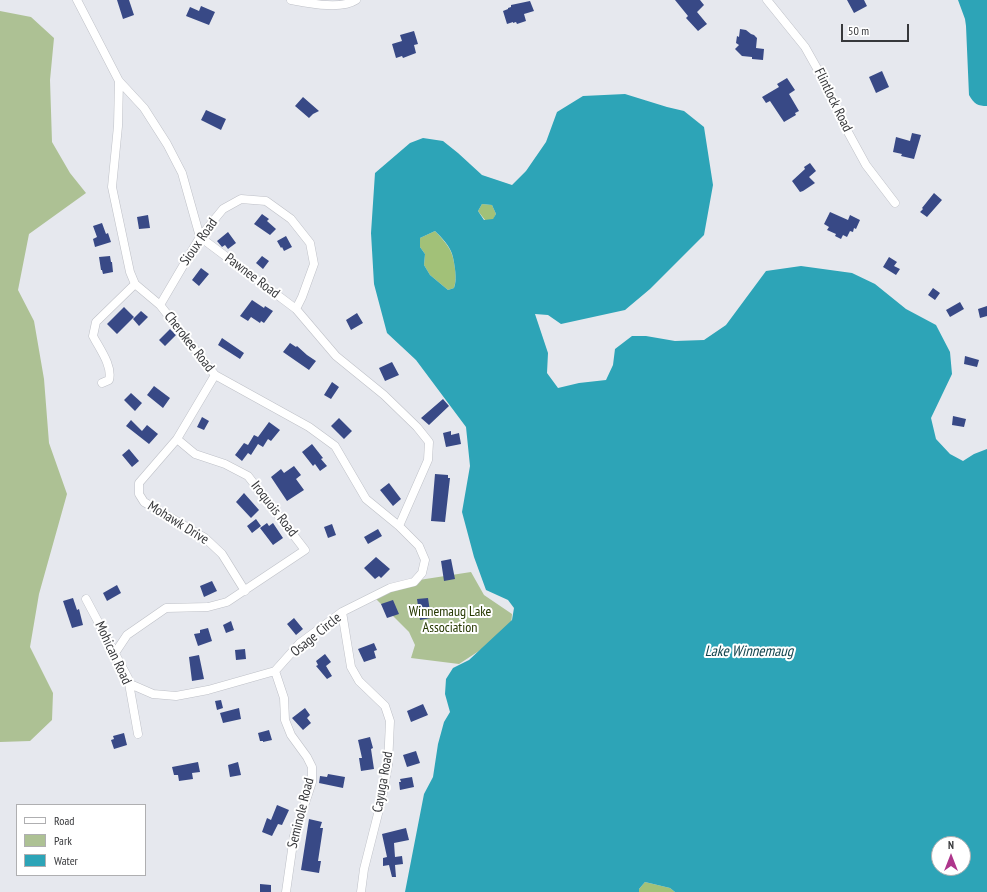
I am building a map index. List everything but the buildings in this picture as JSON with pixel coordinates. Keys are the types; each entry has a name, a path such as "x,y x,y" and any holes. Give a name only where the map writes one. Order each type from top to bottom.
{"street":[{"path":"78,0 119,81 144,108 167,144 182,173 200,237"},
{"path":"291,0 328,5 352,3 356,0"},
{"name":"Flintlock Road","path":"767,0 805,47 823,79 843,123 866,165 895,203"},
{"path":"102,383 109,380 110,374 92,336 96,322 135,284 130,272 112,187 118,126 119,81"},
{"name":"Sioux Road","path":"160,305 200,237 223,209 241,199 266,201 291,219 310,243 314,264 296,309"},
{"name":"Pawnee Road","path":"200,237 296,309 336,356 384,395 417,427 430,442 428,460 399,526"},
{"name":"Cherokee Road","path":"135,284 160,305 215,375 309,426 335,446 366,499 399,526"},
{"path":"177,439 215,375"},
{"name":"Mohawk Drive","path":"177,439 139,483 139,494 144,502 206,538 222,554 245,591"},
{"name":"Iroquois Road","path":"177,439 195,454 225,464 248,476 305,550 245,591"},
{"name":"Osage Circle","path":"275,671 300,644 342,612 390,588 414,582 422,573 425,560 419,546 399,526"},
{"path":"115,652 127,635 166,608 208,608 227,602 245,591"},
{"name":"Mohican Road","path":"86,599 115,652 130,684 138,734"},
{"name":"Cayuga Road","path":"342,612 351,667 359,681 385,706 390,721 388,765 382,798 364,869 361,892"},
{"path":"130,684 153,694 176,696 208,690 275,671"},
{"name":"Seminole Road","path":"275,671 284,698 285,720 291,735 312,766 312,782 294,836 286,892"}],"green space":[{"path":"0,11 31,17 54,38 50,80 52,142 70,173 86,193 29,234 18,290 34,321 44,379 49,443 67,494 39,594 30,647 53,693 52,720 30,741 0,742"},
{"path":"482,204 492,205 496,214 493,220 485,220 478,211"},
{"path":"435,231 449,248 453,257 456,276 455,285 454,288 448,290 430,275 424,265 425,254 420,247 420,238"},
{"name":"Winnemaug Lake Association","path":"471,572 484,595 512,614 511,626 485,647 459,664 411,658 415,645 409,632 376,599 393,584"},
{"path":"645,882 670,888 675,892 639,892 639,889"}],"water":[{"path":"958,0 987,0 987,106 976,104 969,95 966,26"},
{"name":"Lake Winnemaug","path":"625,94 684,111 704,127 713,185 704,235 650,289 625,310 561,324 548,315 535,314 548,353 547,373 558,388 579,383 606,380 613,365 615,349 632,336 646,336 675,341 704,340 726,325 766,271 801,266 852,273 875,284 906,309 936,325 950,352 952,374 931,418 936,439 950,454 963,461 974,454 987,449 987,892 675,892 670,888 645,882 639,889 639,892 405,892 424,794 433,777 438,744 444,722 450,712 445,694 446,679 453,668 469,660 512,620 514,608 508,600 486,590 474,557 462,512 470,466 466,427 416,360 387,333 374,284 371,233 375,173 410,143 423,138 443,141 482,175 512,185 526,171 546,142 557,112 583,96","holes":["482,204 492,205 496,214 493,219 484,220 478,211","435,231 450,248 454,262 456,277 455,284 454,288 448,290 430,275 424,265 425,254 420,247 420,238"]}]}
